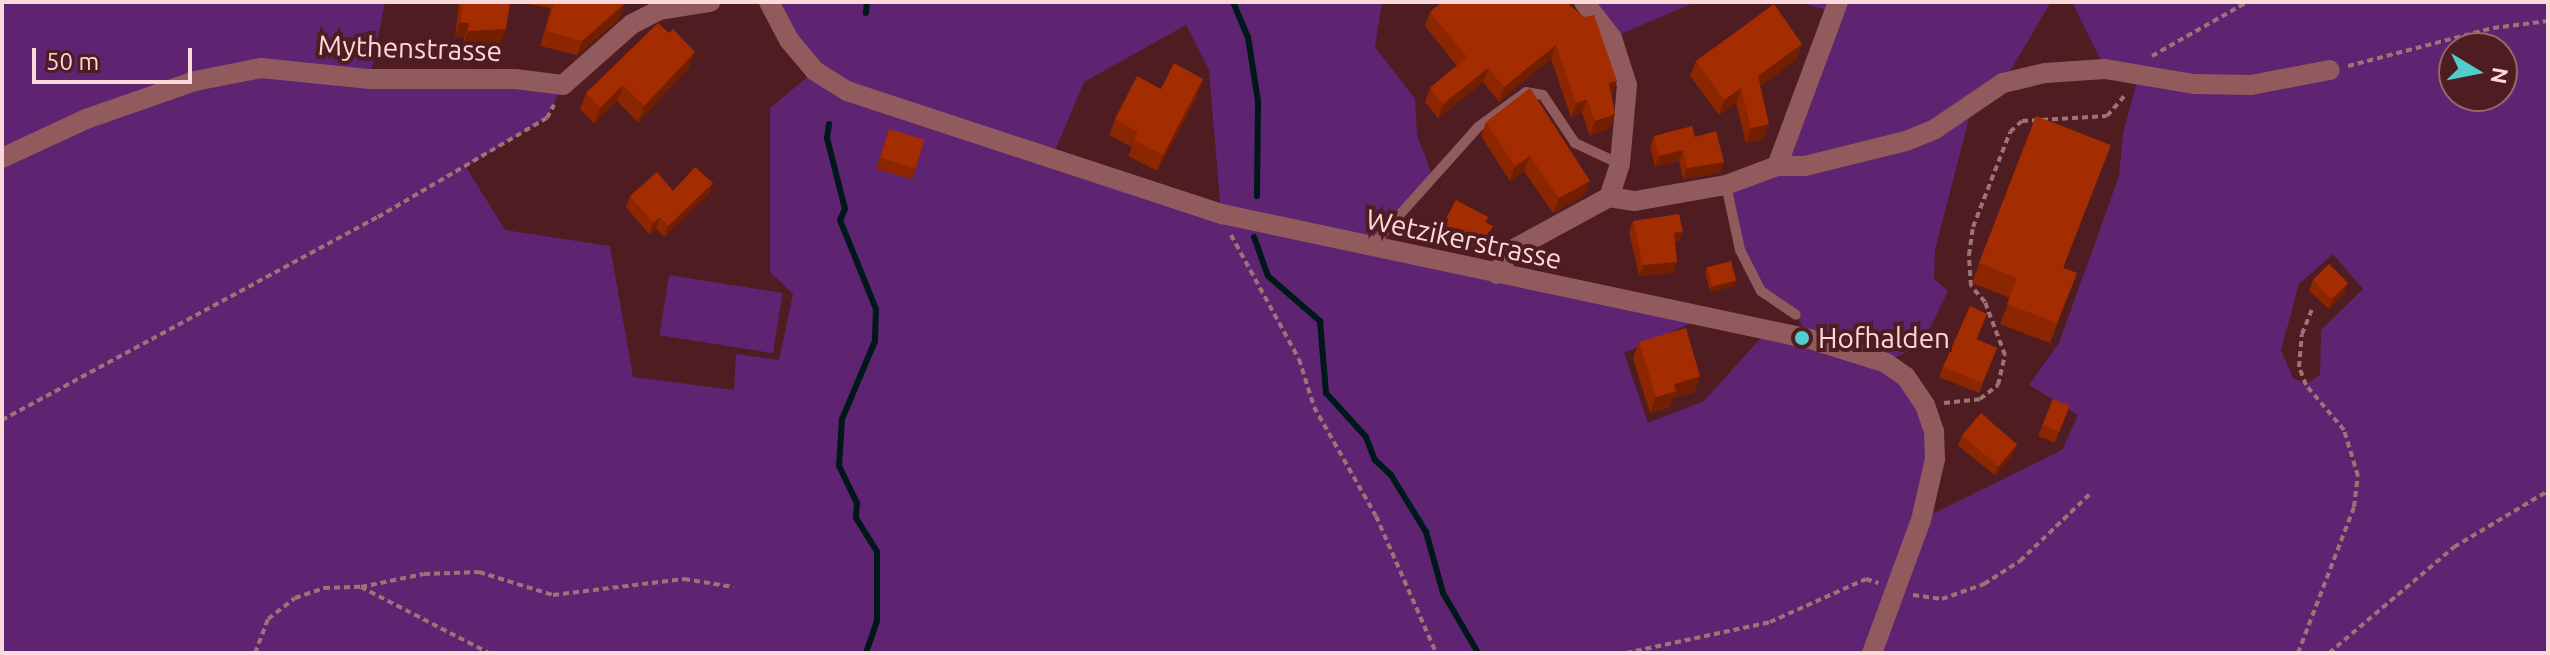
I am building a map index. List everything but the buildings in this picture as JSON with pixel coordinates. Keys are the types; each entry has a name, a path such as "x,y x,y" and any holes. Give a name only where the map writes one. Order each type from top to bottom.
{"street":[{"path":"563,85 632,24 660,10 710,2"},
{"name":"Wetzikerstrasse","path":"769,2 789,40 815,71 847,91 1222,214 1858,350 1906,377 1925,405 1934,431 1935,459 1930,492 1872,653"},
{"path":"1584,2 1622,61 1627,111 1620,164 1609,197"},
{"path":"1777,166 1838,2"},
{"name":"Mythenstrasse","path":"2,158 86,119 195,81 261,68 370,79 563,85"},
{"path":"1497,274 1510,251 1609,197 1635,201 1726,185 1777,166 1805,166 1906,141 1935,129 2003,83 2045,73 2140,72 2194,84 2251,85 2330,70"}],"lane":[{"path":"1370,248 1478,127 1526,92 1543,95 1575,143 1620,164"},
{"path":"1726,185 1740,250 1761,291 1796,315"}],"path":[{"path":"1966,401 1980,399 1998,385 2005,355 1985,302 1971,286 1969,255 1973,227 2010,132 2022,121 2107,116 2119,107 2154,54 2247,2"},
{"path":"2330,70 2493,28 2548,21"},
{"path":"2,420 378,217 534,126 547,118 563,85"},
{"path":"1222,214 1246,270 1299,359 1314,407 1376,516 1436,653"},
{"path":"2298,653 2354,507 2358,476 2344,430 2306,385 2299,367 2302,334 2313,307"},
{"path":"2329,653 2454,547 2548,491"},
{"path":"1626,653 1770,622 1866,579 1942,599 1984,584 2020,561 2092,492"},
{"path":"255,653 268,619 295,598 324,588 361,587 424,574 479,572 553,595 684,579 733,587"},
{"path":"361,587 489,653"}],"shaded area":[{"path":"2,2 385,2 370,79 563,85 547,118 466,167 505,230 610,246 633,377 734,390 736,354 779,360 793,294 770,272 770,108 815,71 769,2 1382,2 1375,47 1415,99 1417,135 1432,174 1371,247 1705,317 1624,353 1648,423 1704,401 1768,330 1809,338 1796,315 1761,291 1740,250 1726,185 1777,166 1833,12 1800,2 2051,2 2003,83 1974,99 1935,250 1934,279 1948,291 1922,344 1887,362 1934,431 1922,519 2062,450 2078,415 2029,385 2059,343 2119,176 2123,134 2139,73 2105,69 2072,2 2548,2 2548,653 2,653","holes":["1186,25 1209,70 1221,213 1053,155 1084,82","2333,254 2363,289 2321,330 2320,375 2306,384 2293,378 2281,350 2299,284"]},
{"path":"1584,2 1695,2 1612,38"},
{"path":"669,275 783,293 773,353 659,335"}],"waterway":[{"path":"866,13 867,2"},
{"path":"1233,2 1248,37 1258,101 1257,196"},
{"path":"829,124 827,138 845,209 840,220 876,309 875,341 842,419 839,466 857,503 856,518 877,552 877,621 866,653"},
{"path":"1254,237 1268,276 1320,321 1326,393 1366,437 1375,460 1391,475 1426,532 1443,593 1478,653"}],"place":[{"name":"Hofhalden","path":"1802,338"}]}
